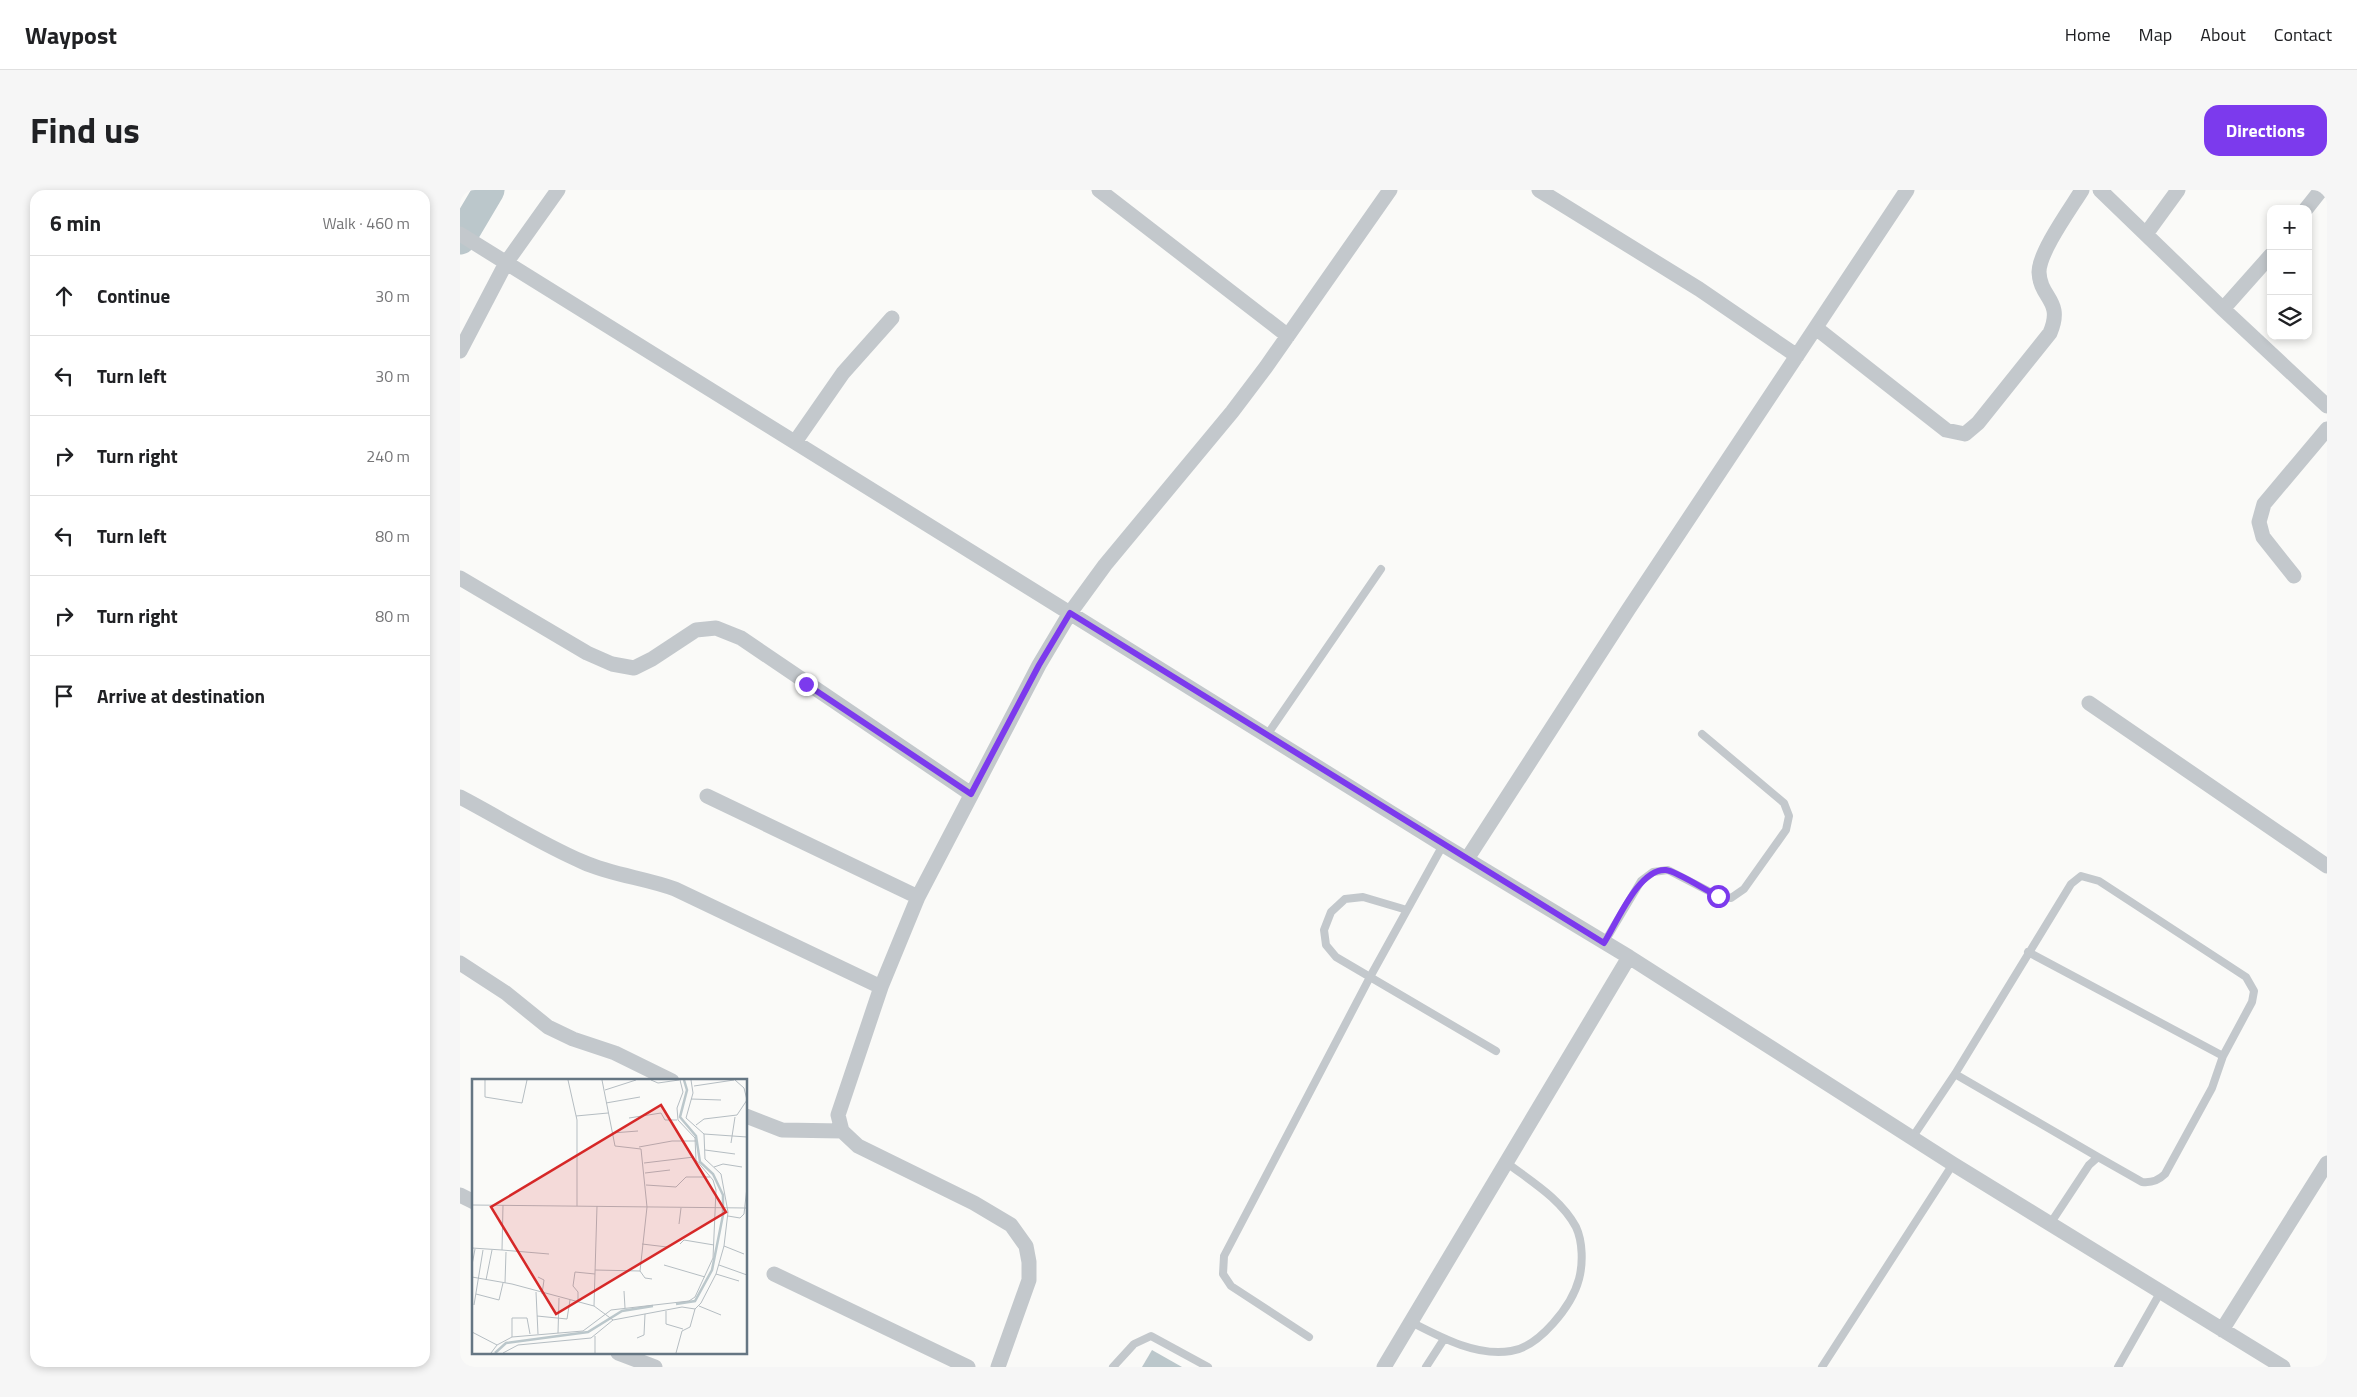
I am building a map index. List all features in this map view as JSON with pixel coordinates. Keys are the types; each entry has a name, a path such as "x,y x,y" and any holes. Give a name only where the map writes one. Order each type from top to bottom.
{"street":[{"path":"460,351 506,263 558,190"},
{"path":"1099,190 1288,336"},
{"path":"998,1367 1029,1280 1030,1262 1026,1246 1011,1225 974,1203 858,1146 842,1131 838,1114 881,987 918,897 1039,665 1070,613 1106,565 1232,412 1288,336 1390,190"},
{"path":"1539,190 1699,289 1797,356"},
{"path":"1467,859 1628,610 1907,190"},
{"path":"1816,328 1946,430 1964,434 1978,423 2050,333 2055,321 2055,308 2042,285 2039,272 2042,257 2082,190"},
{"path":"2100,190 2327,406"},
{"path":"2146,234 2178,190"},
{"path":"2309,205 2321,190"},
{"path":"466,238 1443,845 1628,957 1912,1138 2160,1293 2283,1367"},
{"path":"2223,309 2267,260"},
{"path":"795,442 843,373 892,318"},
{"path":"2294,576 2263,537 2259,522 2264,504 2327,429"},
{"path":"460,578 587,653 612,664 634,668 652,659 696,630 716,628 740,638 971,794"},
{"path":"2089,703 2327,866"},
{"path":"707,796 918,897"},
{"path":"460,797 582,862 606,871 648,879 675,888 881,987"},
{"path":"1384,1367 1628,957"},
{"path":"460,963 506,993 548,1027 573,1039 615,1053 668,1079"},
{"path":"748,1117 782,1130 842,1131"},
{"path":"2222,1330 2327,1163"},
{"path":"460,1196 472,1201"},
{"path":"774,1274 968,1367"},
{"path":"621,1354 655,1367"}],"lane":[{"path":"1266,735 1380,569"},
{"path":"1604,943 1641,881 1653,872 1668,870 1718,896 1731,898 1744,889 1786,830 1789,816 1784,803 1702,734"},
{"path":"1309,1337 1231,1286 1223,1274 1224,1256 1415,892 1443,845"},
{"path":"1912,1138 1955,1074 2070,884 2081,876 2100,881 2246,977 2254,991 2252,1002 2223,1056 2212,1088 2169,1168 2159,1180 2149,1183 2142,1182 1955,1074"},
{"path":"1406,910 1363,897 1345,899 1331,912 1324,930 1326,945 1336,957 1496,1051"},
{"path":"2028,952 2223,1056"},
{"path":"2050,1224 2089,1165 2098,1157"},
{"path":"1411,1322 1444,1339 1486,1352 1511,1351 1529,1346 1560,1316 1579,1280 1582,1246 1572,1222 1563,1207 1507,1163"},
{"path":"1822,1367 1954,1164"},
{"path":"2118,1367 2160,1293"},
{"path":"1113,1367 1134,1344 1151,1336 1208,1367"},
{"path":"1426,1367 1444,1339"}],"shaded area":[{"path":"1152,1350 1182,1367 1142,1367"}],"waterway":[{"path":"460,239 489,190"}],"route":[{"path":"806,684 971,794 1039,665 1070,613 1604,943 1641,881 1653,872 1668,870 1718,896"}]}
